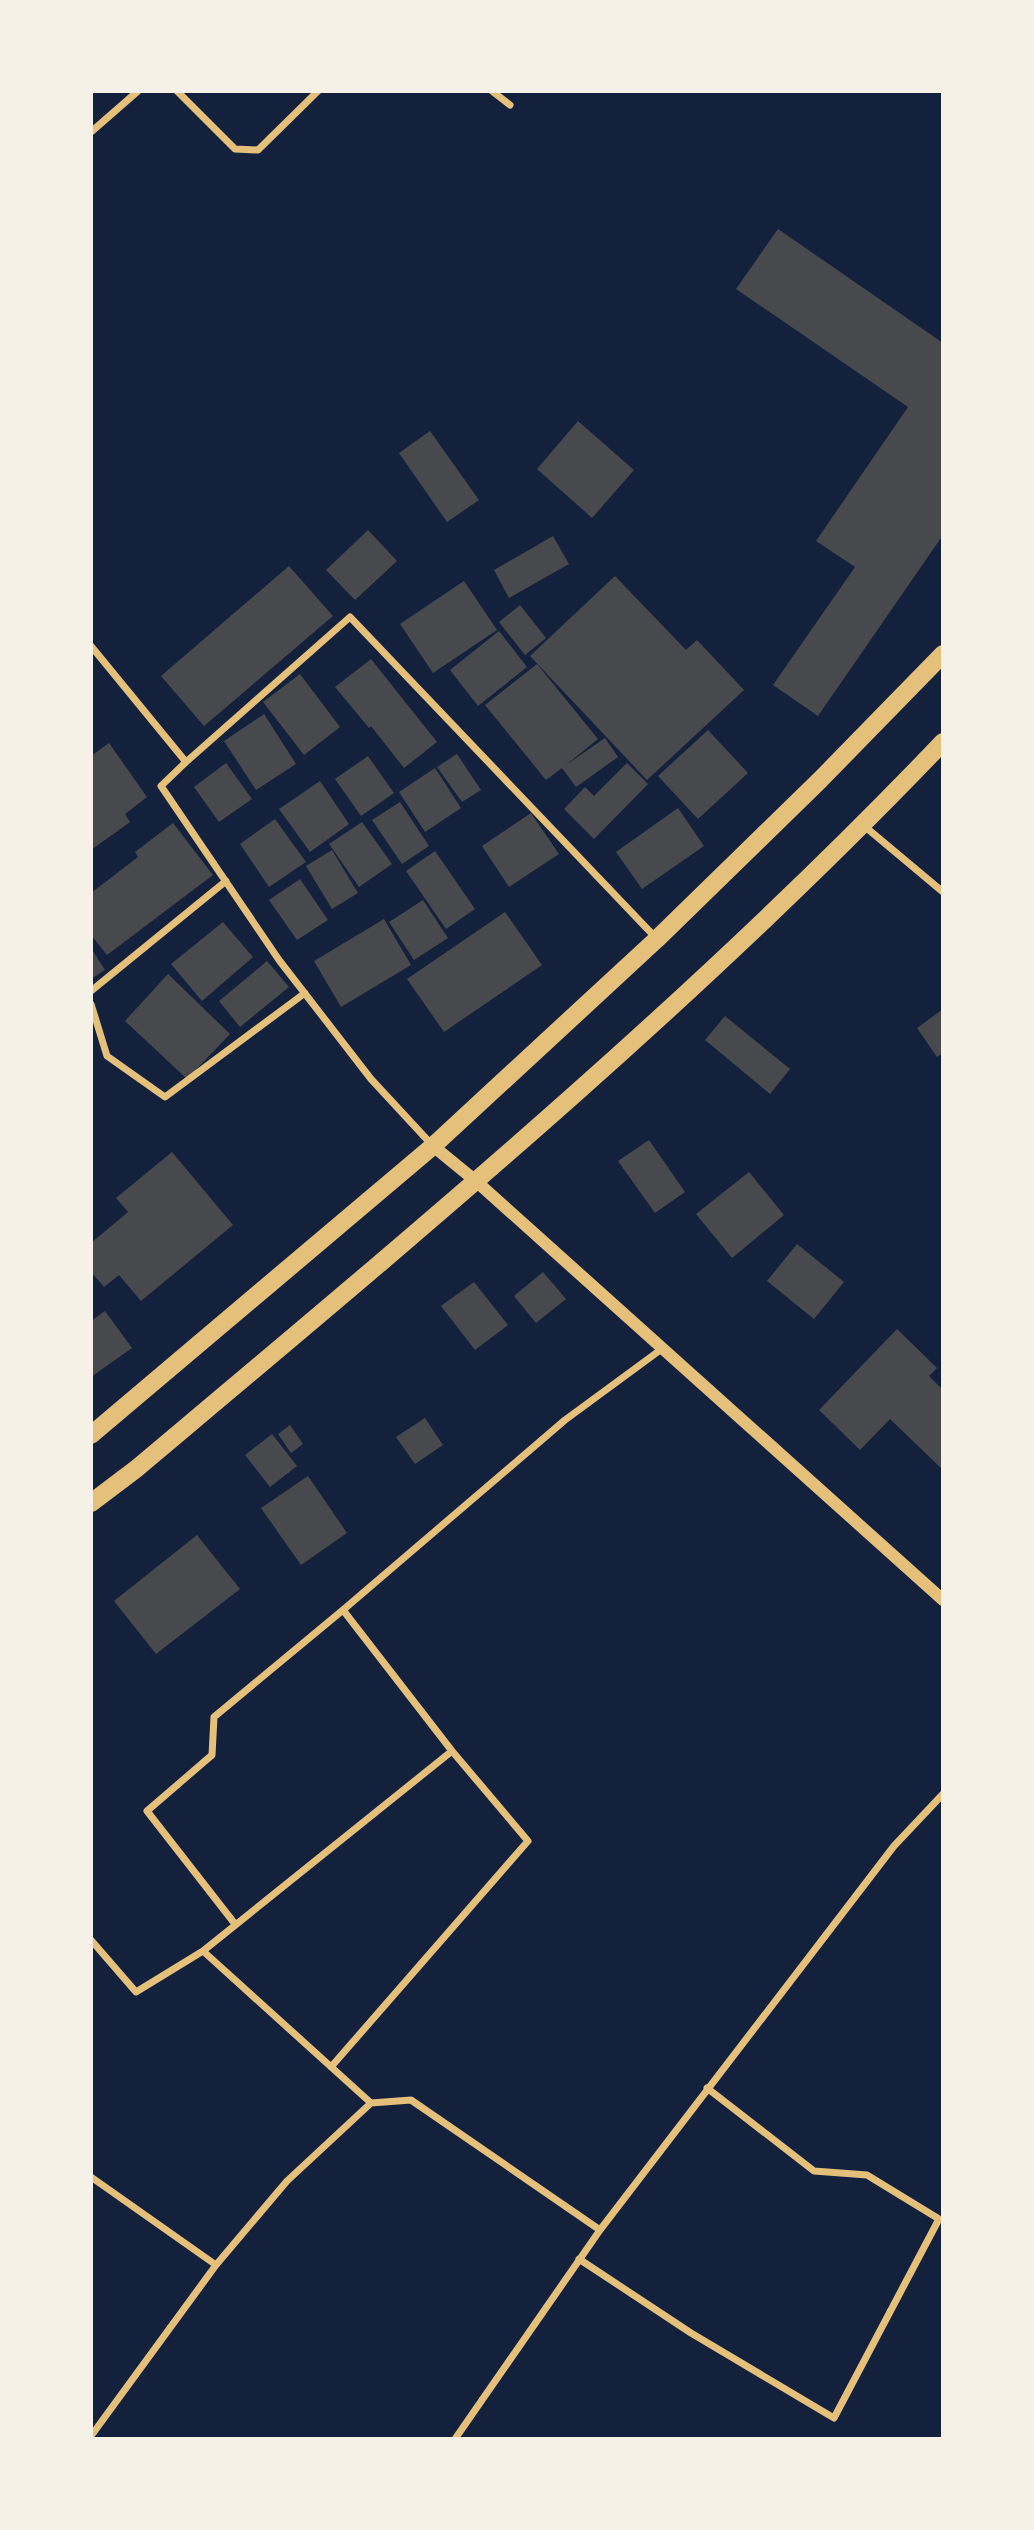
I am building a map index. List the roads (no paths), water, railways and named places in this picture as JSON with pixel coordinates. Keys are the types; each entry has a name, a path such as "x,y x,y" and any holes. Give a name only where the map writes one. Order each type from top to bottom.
{"main road":[{"path":"94,1429 433,1146 657,939 820,780 943,654"},
{"path":"91,1503 136,1469 477,1182 718,963 863,825 943,742"}],"street":[{"path":"92,128 138,91"},
{"path":"177,91 235,149 258,150 318,91"},
{"path":"492,91 510,105"},
{"path":"657,939 350,617 161,786 279,960 371,1079 433,1146 664,1348 943,1600"},
{"path":"91,646 186,762"},
{"path":"863,825 943,892"},
{"path":"91,991 226,881"},
{"path":"91,1004 107,1056 166,1097 306,993"},
{"path":"234,1924 147,1811 212,1755 214,1717 565,1420 664,1348"},
{"path":"331,2067 528,1841 452,1751 343,1610"},
{"path":"91,1940 136,1992 203,1951 452,1751"},
{"path":"454,2439 579,2259 707,2088 894,1846 943,1794"},
{"path":"203,1951 370,2103"},
{"path":"579,2259 691,2333 834,2418 939,2219 867,2175 814,2171 707,2088"},
{"path":"91,2436 216,2265 287,2182 370,2103 411,2100 600,2230"},
{"path":"91,2177 216,2265"}]}
